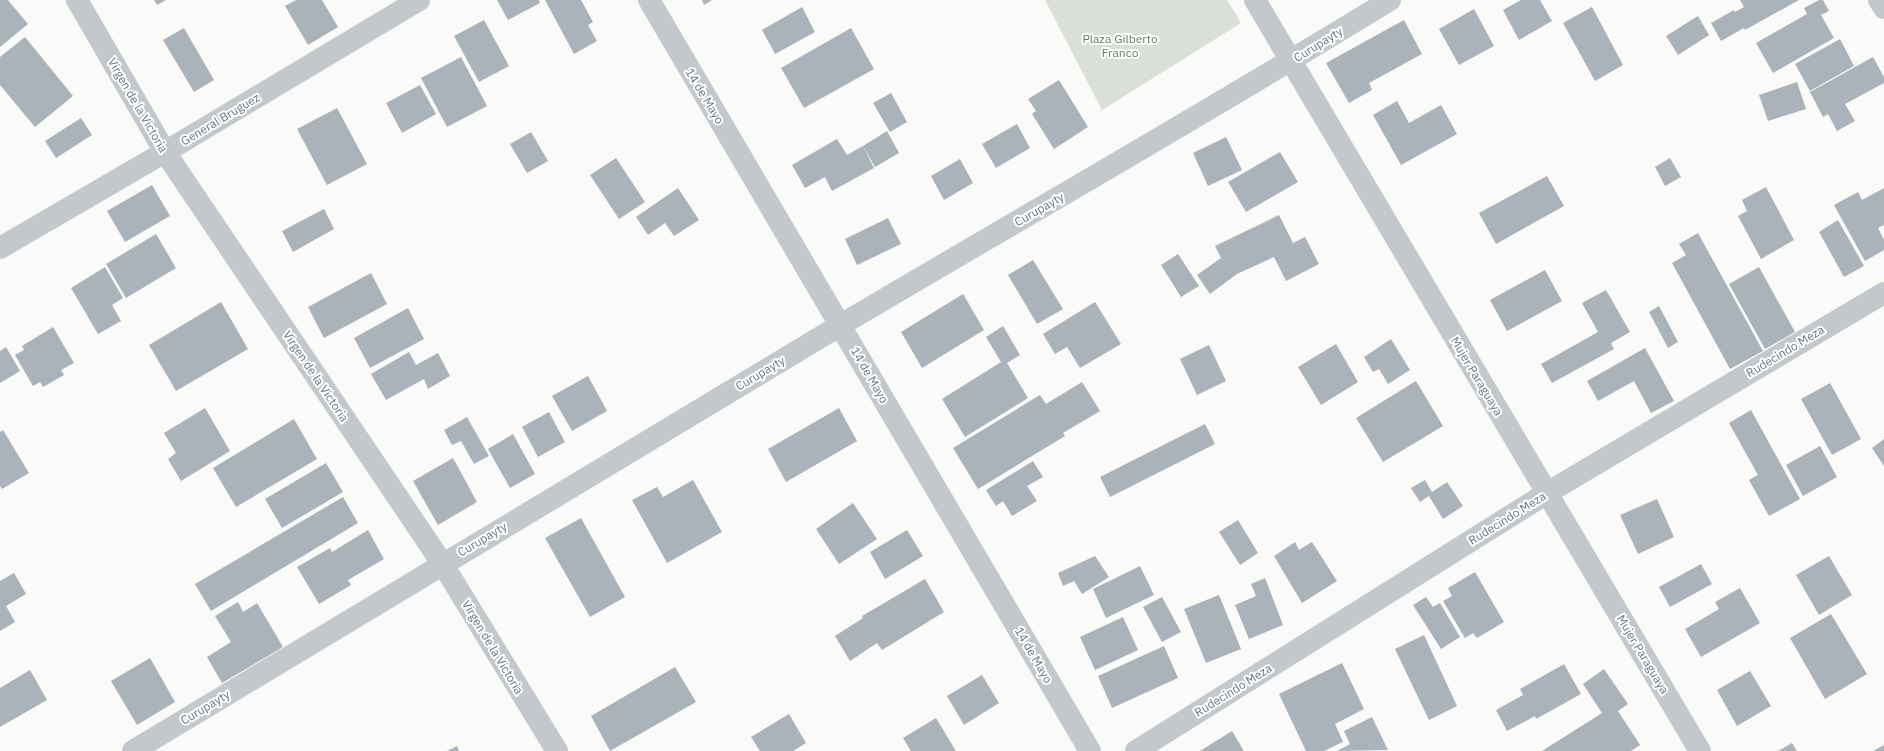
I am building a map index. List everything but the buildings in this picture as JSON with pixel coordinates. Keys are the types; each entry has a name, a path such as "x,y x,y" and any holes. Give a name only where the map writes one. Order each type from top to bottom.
{"street":[{"name":"Virgen de la Victoria","path":"77,0 165,152 442,563 557,751"},
{"name":"General Bruguez","path":"0,248 165,152 419,0"},
{"name":"14 de Mayo","path":"648,0 1090,751"},
{"name":"Mujer Paraguaya","path":"1255,0 1700,751"},
{"name":"Curupayty","path":"133,751 442,563 840,325 1291,61 1390,0"},
{"path":"1879,0 1884,8"},
{"name":"Rudecindo Meza","path":"1136,751 1547,493 1884,293"}],"green space":[{"name":"Plaza Gilberto Franco","path":"1045,0 1227,0 1241,23 1102,110"}]}
